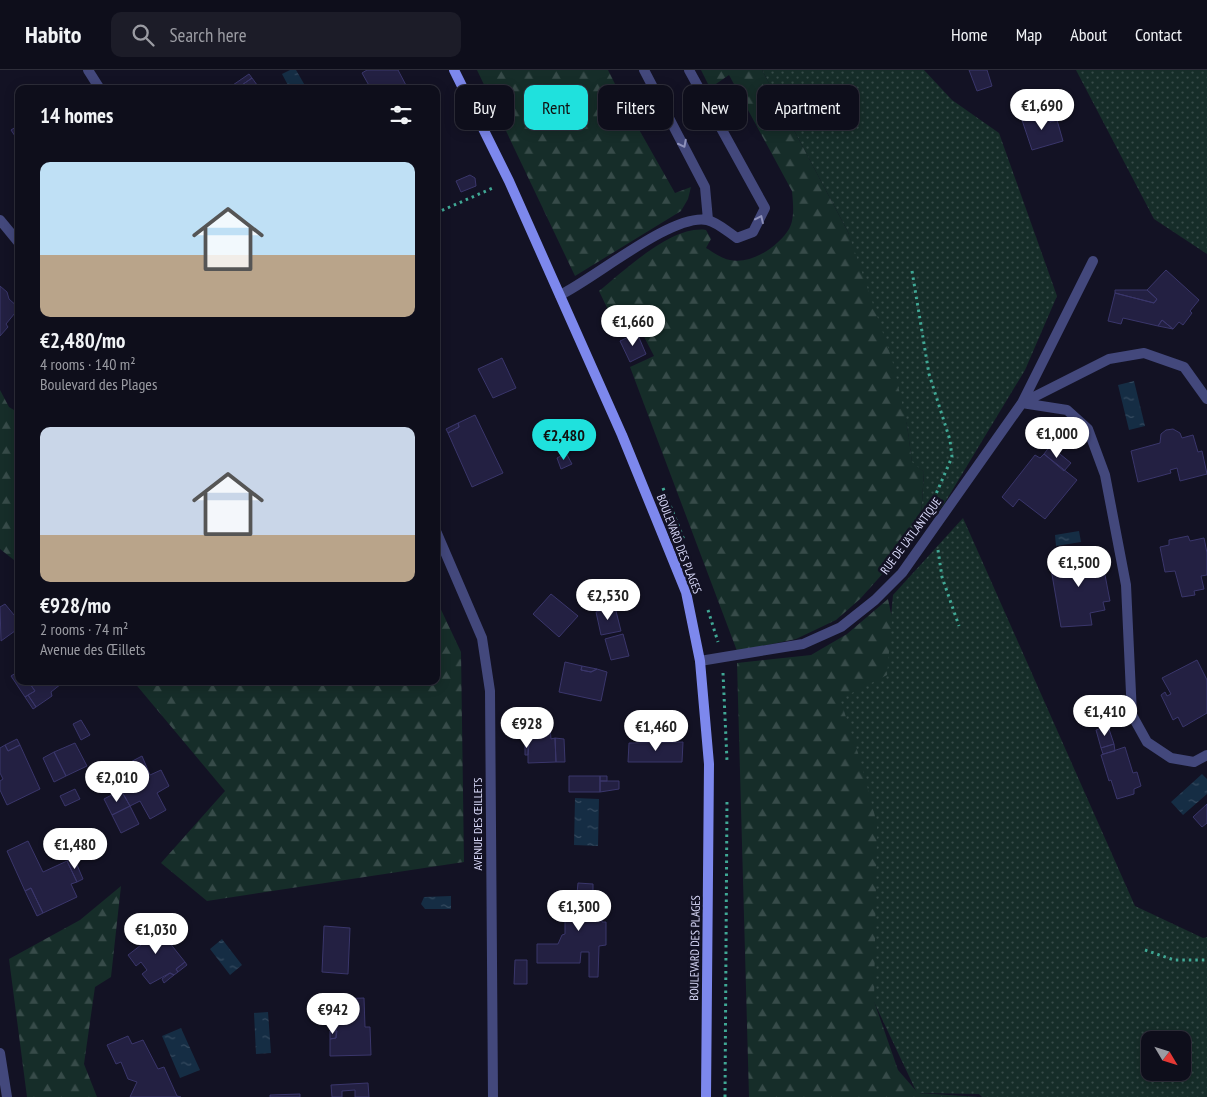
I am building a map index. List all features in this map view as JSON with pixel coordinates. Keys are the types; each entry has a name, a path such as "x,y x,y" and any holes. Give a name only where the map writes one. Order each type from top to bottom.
{"main road":[{"name":"BOULEVARD DES PLAGES","path":"454,70 509,181 560,295 660,524 686,592 700,661 709,764 706,1097"}],"street":[{"path":"88,70 97,85"},
{"path":"644,70 705,188 708,220"},
{"path":"560,295 576,287 615,260 683,221 708,220 737,238 753,232 764,208 689,70"},
{"path":"0,220 15,238"},
{"name":"RUE DE L'ATLANTIQUE","path":"700,661 803,644 841,627 875,600 902,573 1022,403 1093,261"},
{"name":"RUE DE L'ATLANTIQUE","path":"1022,403 1109,359 1144,353 1184,367 1207,399"},
{"path":"1022,403 1067,410 1088,429 1104,475 1126,585 1132,715 1147,742 1171,758 1194,762 1207,755"},
{"name":"AVENUE DES ŒILLETS","path":"440,540 482,638 490,691 493,1097"},
{"path":"0,1053 7,1097"}],"path":[{"path":"440,211 509,181"},
{"path":"912,271 929,374 951,448 952,457 936,495 933,528 942,577 959,626"},
{"path":"661,483 686,544"},
{"path":"707,607 722,658 727,762"},
{"path":"725,1097 727,792"},
{"path":"1144,950 1174,960 1207,960"}],"green space":[{"path":"477,70 608,70 616,85 598,85 598,130 639,130 675,193 691,187 688,199 681,211 575,276 506,130 514,130 514,85 484,85"},
{"path":"701,70 762,70 770,85 757,85 757,127 747,108 747,85 734,85 729,75 714,85 708,85"},
{"path":"762,70 924,70 952,100 999,133 1057,296 1025,370 944,504 920,533 924,472 912,463 907,425 848,232 794,130 859,130 859,85 770,85"},
{"path":"1076,70 1207,70 1207,254 1154,219"},
{"path":"759,130 794,130 848,232 892,359 907,425 912,462 924,472 920,532 860,599 836,620 796,639 737,651 630,367 654,356 640,329 621,337 599,291 650,251 679,234 693,230 706,230 711,239 706,248 730,260 747,260 764,253 779,242 791,225 793,210 792,191"},
{"path":"0,390 9,407 15,411 15,561 0,549"},
{"path":"963,518 1135,906 1203,938 1207,937 1207,1097 982,1097 979,1094 917,1093 874,1002 874,826 839,699 888,649 893,595"},
{"path":"888,599 892,618 887,675 840,699 860,759 877,824 874,1001 898,1070 918,1093 980,1097 749,1097 737,663 811,655 847,634"},
{"path":"440,607 461,652 464,862 207,901 161,863 225,791 136,685 440,685"},
{"path":"121,886 111,977 95,987 84,1064 97,1097 27,1097 9,959 80,920"}],"water":[{"path":"290,70 296,70 305,85 288,85 282,74"},
{"path":"1134,381 1145,426 1129,430 1118,385"},
{"path":"1079,531 1081,542 1056,546 1055,535"},
{"path":"1202,774 1207,779 1207,794 1183,815 1171,802"},
{"path":"575,798 599,799 598,846 574,845"},
{"path":"451,896 451,909 425,909 421,904 424,897"},
{"path":"222,939 242,965 230,975 210,949"},
{"path":"268,1012 271,1053 256,1054 254,1013"},
{"path":"181,1028 200,1070 180,1078 162,1036"}],"building":[{"path":"367,70 398,70 406,85 369,85 362,73"},
{"path":"969,70 987,70 992,86 977,91"},
{"path":"249,74 252,78 242,85 233,85"},
{"path":"252,78 257,85 242,85"},
{"path":"1052,108 1053,111 1047,113 1046,110"},
{"path":"1046,110 1047,113 1022,120 1021,116"},
{"path":"1053,111 1057,120 1050,122 1047,113"},
{"path":"1047,113 1050,122 1057,120 1063,141 1032,150 1022,120"},
{"path":"15,128 15,136 11,130"},
{"path":"470,175 475,178 476,186 461,192 456,181"},
{"path":"1166,270 1199,300 1190,311 1192,313 1183,325 1179,322 1173,329 1162,320 1158,326 1123,318 1121,324 1108,321 1115,293 1154,303 1157,299 1147,290"},
{"path":"0,286 7,292 9,299 15,304 15,313 6,324 8,327 0,336"},
{"path":"1115,290 1147,290 1157,299 1154,303 1115,293"},
{"path":"1162,320 1173,329 1158,326"},
{"path":"637,333 646,354 630,362 620,341"},
{"path":"502,358 516,388 493,398 478,369"},
{"path":"475,415 503,473 472,487 448,433 459,427 458,423"},
{"path":"458,423 459,427 448,433 446,429"},
{"path":"1173,429 1180,433 1182,438 1193,435 1198,452 1202,451 1207,474 1180,481 1177,468 1170,470 1171,473 1138,482 1131,451 1160,443 1161,434 1166,430"},
{"path":"1050,446 1071,463 1064,471 1044,454"},
{"path":"566,453 572,464 561,469 557,458"},
{"path":"1044,454 1077,480 1045,519 1019,499 1013,507 1002,497 1035,455 1040,458"},
{"path":"1188,536 1190,541 1204,538 1207,553 1207,575 1201,576 1204,589 1194,591 1195,595 1182,597 1175,571 1165,572 1160,547 1169,545 1169,540"},
{"path":"1071,554 1072,559 1101,554 1110,601 1103,602 1105,610 1090,613 1092,625 1061,627 1049,557"},
{"path":"551,594 578,616 559,637 533,614"},
{"path":"5,604 15,616 15,631 1,641 0,607"},
{"path":"615,607 621,631 601,635 596,612"},
{"path":"623,634 629,656 611,660 605,639"},
{"path":"1197,660 1207,680 1207,713 1183,727 1178,717 1173,720 1161,695 1165,692 1167,696 1171,694 1162,678"},
{"path":"565,662 582,666 581,670 591,672 597,669 607,672 601,701 559,692"},
{"path":"582,666 597,669 591,672 581,670"},
{"path":"15,674 15,682 11,676"},
{"path":"17,685 31,685 35,691 25,697"},
{"path":"31,685 60,685 51,692 52,696 36,707 28,695 35,691"},
{"path":"28,695 36,707 33,709 25,697"},
{"path":"81,720 90,735 81,740 73,724"},
{"path":"1108,726 1114,744 1101,748 1096,730"},
{"path":"550,727 551,739 555,738 556,762 528,763 528,728"},
{"path":"555,738 564,739 565,762 556,762"},
{"path":"17,739 20,745 8,751 5,745"},
{"path":"683,742 682,762 628,762 629,743"},
{"path":"75,743 87,766 66,776 54,752"},
{"path":"525,744 529,745 528,755 525,755"},
{"path":"1114,744 1115,751 1103,754 1101,748"},
{"path":"5,745 8,751 20,745 40,789 7,805 0,790 0,781 3,779 0,773 0,748"},
{"path":"1125,747 1133,773 1137,772 1141,786 1134,789 1134,794 1117,799 1101,755"},
{"path":"54,752 66,776 54,782 43,758"},
{"path":"142,756 150,775 161,770 169,786 157,793 166,810 150,819 140,801 130,806 121,790 132,785 121,767"},
{"path":"569,776 600,776 600,792 569,792"},
{"path":"600,776 607,776 607,781 600,781"},
{"path":"600,781 619,781 619,789 600,792"},
{"path":"75,789 80,799 65,806 60,796"},
{"path":"121,790 130,806 112,815 104,799"},
{"path":"1207,804 1207,823 1202,827 1193,817"},
{"path":"130,806 139,824 121,833 112,815"},
{"path":"28,841 43,872 67,861 77,882 71,884 77,897 43,913 31,888 25,891 7,851"},
{"path":"74,858 83,879 77,882 67,861"},
{"path":"578,883 593,884 593,894 602,894 602,922 606,922 606,945 599,946 598,977 589,977 589,952 581,952 580,963 537,963 537,944 558,944 562,935 565,934 565,908 570,907 570,894 577,894"},
{"path":"31,888 43,913 37,916 25,891"},
{"path":"324,926 350,928 348,974 322,972"},
{"path":"148,927 151,931 157,927 185,962 176,969 178,972 174,975 170,973 150,984 142,974 147,970 141,962 136,966 128,955 141,945 135,938"},
{"path":"515,960 527,960 527,984 514,984"},
{"path":"185,962 187,965 178,972 176,969"},
{"path":"170,973 174,975 164,983 162,979"},
{"path":"364,998 365,1027 370,1027 371,1055 330,1056 330,1039 336,1038 336,999"},
{"path":"330,1031 337,1031 336,1038 330,1039"},
{"path":"128,1036 132,1044 143,1040 158,1069 164,1067 177,1096 181,1097 130,1097 137,1082 128,1079 121,1062 116,1064 107,1045"},
{"path":"368,1083 369,1097 355,1097 355,1090 342,1091 342,1097 332,1097 331,1085"},
{"path":"300,1094 300,1097 270,1097 270,1095"}]}
